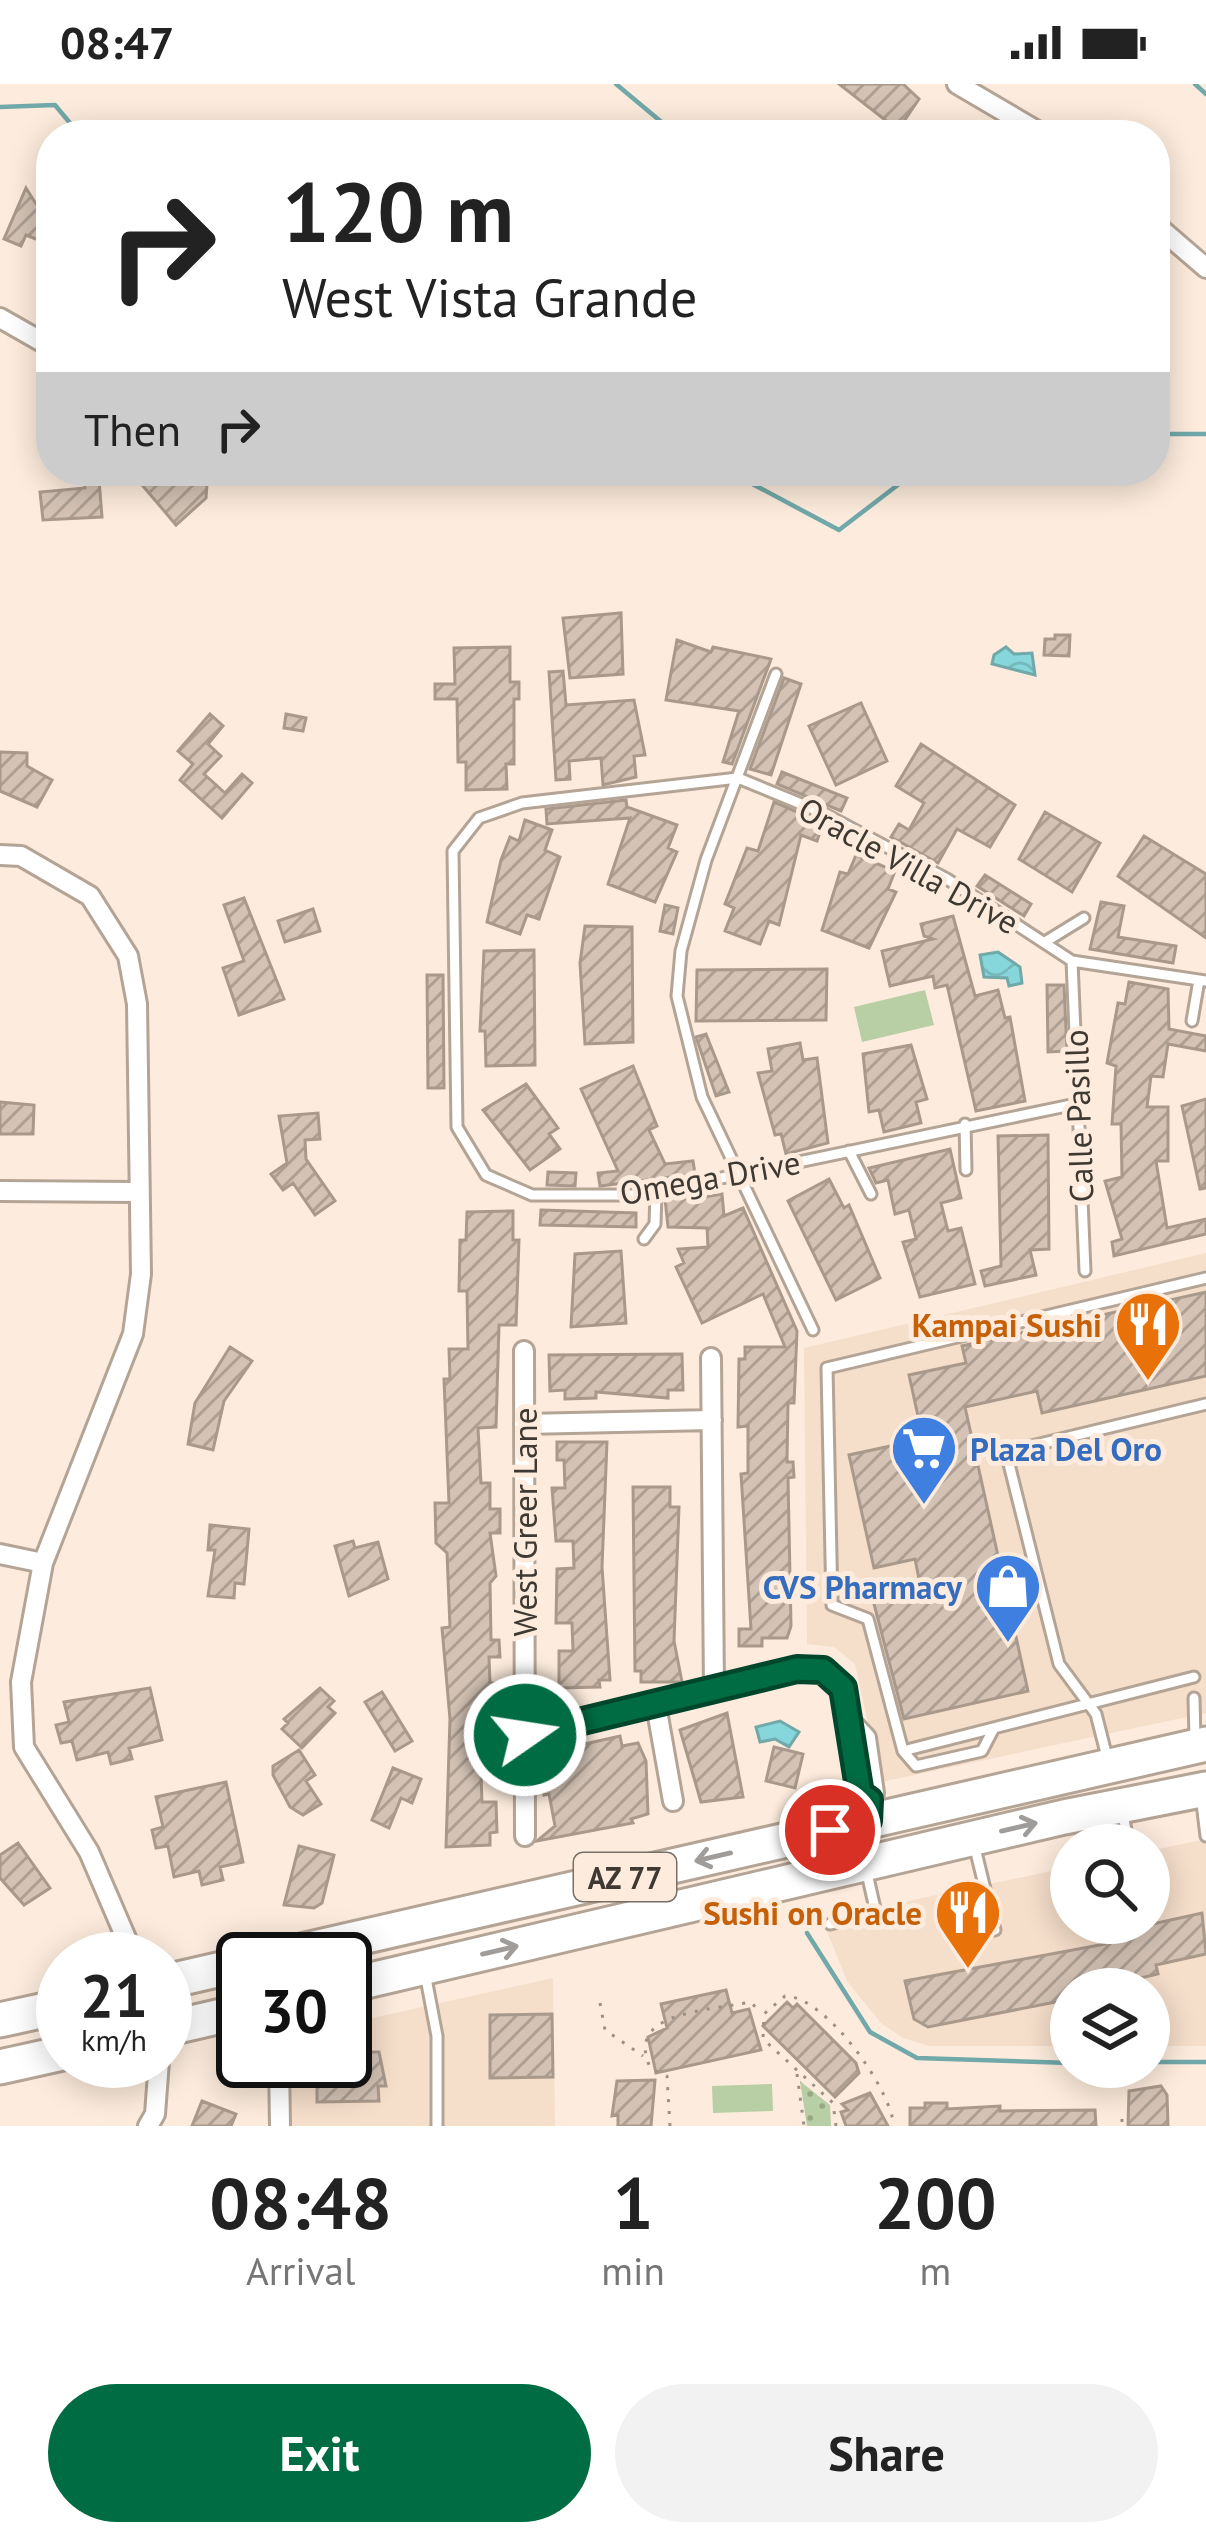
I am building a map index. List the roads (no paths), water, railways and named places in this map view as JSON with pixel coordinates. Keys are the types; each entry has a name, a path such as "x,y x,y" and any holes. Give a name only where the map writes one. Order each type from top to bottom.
{"highway":[{"name":"AZ 77","path":"372,1934 868,1810 1200,1745"},
{"name":"AZ 77","path":"372,1981 710,1905 972,1838 1203,1789"},
{"path":"0,2020 36,2012"},
{"path":"0,2067 36,2059"}],"street":[{"path":"957,84 1018,120"},
{"path":"1170,237 1206,268"},
{"path":"0,318 36,338"},
{"path":"0,855 38,863 90,896 128,956 137,1004 141,1274 133,1334 43,1562 21,1682 24,1747 89,1852 123,1932"},
{"path":"0,1191 137,1192"},
{"name":"West Greer Lane","path":"524,1351 525,1836"},
{"path":"711,1358 714,1690"},
{"path":"524,1424 712,1420"},
{"path":"0,1554 43,1562"},
{"path":"525,1735 797,1669 823,1670 843,1688 851,1722 866,1738 874,1793 864,1864"},
{"path":"656,1705 674,1801"},
{"path":"148,2126 155,2114 157,2088"},
{"path":"280,2088 281,2125"}],"lane":[{"path":"776,674 681,951 677,996 702,1096 813,1330"},
{"name":"Oracle Villa Drive","path":"606,793 738,778 823,813 926,868 1072,961 1202,980"},
{"name":"Omega Drive","path":"606,793 521,803 491,813 479,818 453,851 457,1127 486,1174 532,1195 656,1192 1076,1104"},
{"path":"1045,942 1084,918"},
{"name":"Calle Pasillo","path":"1072,961 1085,1271"},
{"path":"1192,1021 1202,980"},
{"path":"965,1124 966,1170"},
{"path":"849,1151 871,1194"},
{"path":"644,1239 655,1224 656,1192"},
{"path":"993,1730 982,1751 916,1766 903,1751 868,1619 832,1605 827,1368 1206,1278"},
{"path":"1110,1766 1091,1707 1059,1664 1006,1452 1206,1404"},
{"path":"903,1751 1091,1707 1105,1696 1194,1677"},
{"path":"1194,1697 1200,1745"},
{"path":"1203,1789 1206,1835"},
{"path":"1122,1805 1125,1824"},
{"path":"972,1838 994,1930"},
{"path":"830,1924 876,1913 864,1864"},
{"path":"424,1968 437,2036 437,2126"}],"water":[{"path":"1006,647 1014,654 1032,653 1035,675 992,664 994,655"},
{"path":"998,952 1020,967 1022,983 1009,986 1007,978 984,977 980,955"},
{"path":"780,1721 799,1732 789,1747 775,1739 760,1742 756,1727"}],"waterway":[{"path":"616,84 659,120"},
{"path":"1195,84 1206,94"},
{"path":"0,107 55,105 68,120"},
{"path":"1170,434 1206,434"},
{"path":"756,486 839,530 896,486"},
{"path":"807,1933 870,2032 917,2058 1050,2062"},
{"path":"1170,2062 1206,2062"}],"place":[{"name":"Kampai Sushi","path":"1148,1383"},
{"name":"Plaza Del Oro","path":"924,1507"},
{"name":"CVS Pharmacy","path":"1008,1645"},
{"name":"Sushi on Oracle","path":"968,1971"}]}
